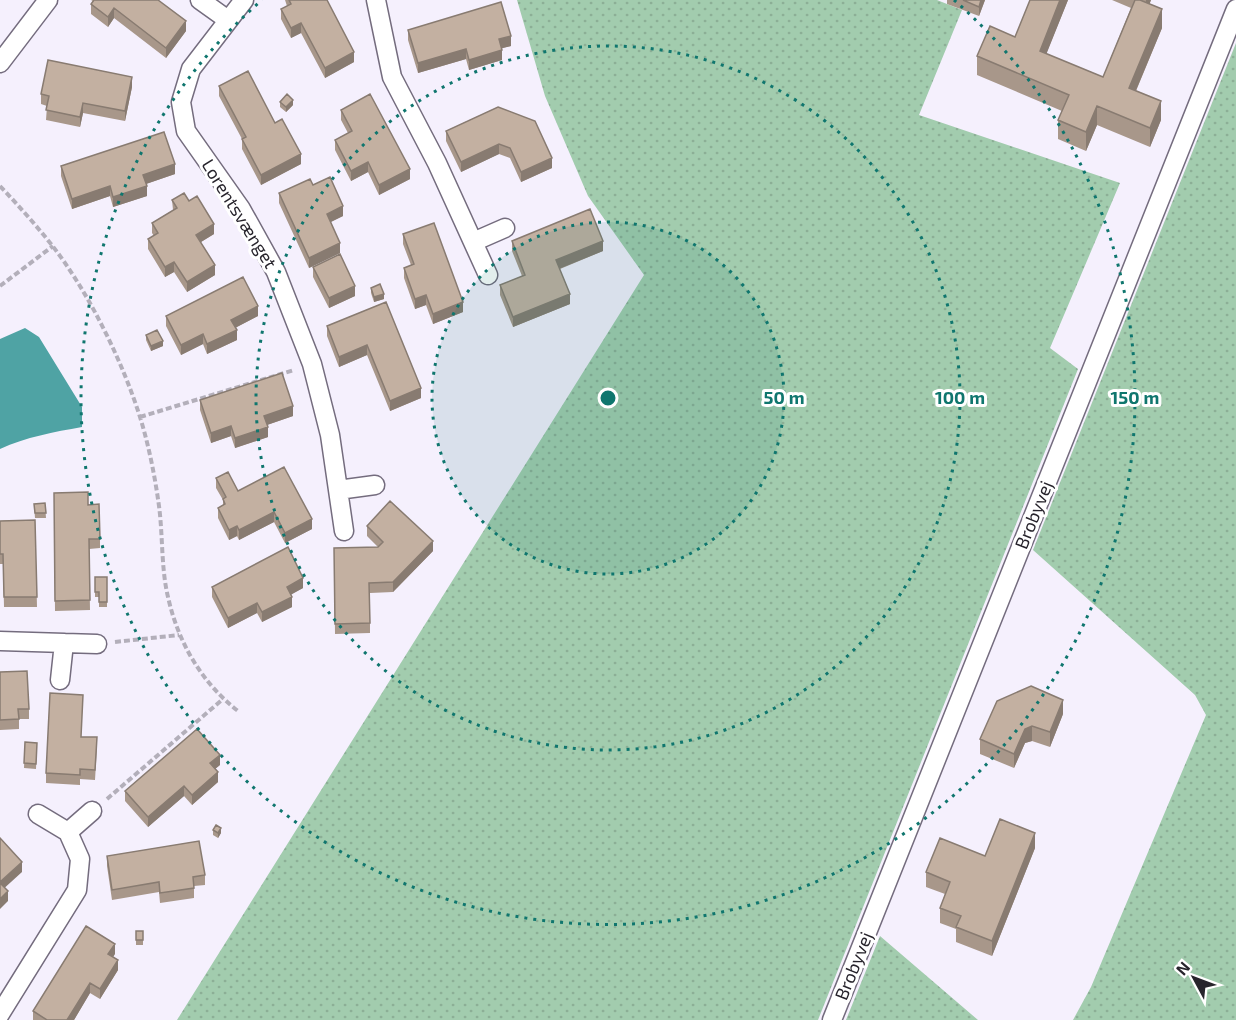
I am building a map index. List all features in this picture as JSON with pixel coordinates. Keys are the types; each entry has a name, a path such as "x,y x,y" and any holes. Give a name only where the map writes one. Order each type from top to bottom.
{"street":[{"path":"0,63 48,0"},
{"path":"200,0 228,20"},
{"name":"Lorentsvænget","path":"244,0 191,69 181,102 186,131 241,209 276,272 312,364 330,435 344,531"},
{"path":"376,0 392,77 437,163 488,275"},
{"name":"Brobyvej","path":"832,1020 1236,9"},
{"path":"473,242 504,228"},
{"path":"338,490 375,485"},
{"path":"0,641 96,644"},
{"path":"60,680 64,643"},
{"path":"68,832 92,811"},
{"path":"0,1014 78,890 80,859 68,832 38,814"}],"path":[{"path":"0,186 53,246 112,343 140,417 151,460 159,507 167,596 179,635 198,670 223,699 238,711"},
{"path":"0,286 53,246"},
{"path":"140,417 312,364"},
{"path":"96,644 179,635"},
{"path":"92,811 223,699"}],"green space":[{"path":"517,0 937,0 962,10 919,115 1120,183 1050,348 1078,369 818,1020 177,1020 644,275 588,196 545,96"},
{"path":"1236,43 1236,1020 1073,1020 1091,987 1206,715 1195,695 1033,550"},
{"path":"880,936 978,1020 846,1020"}],"water":[{"path":"25,328 39,337 82,407 82,427 30,438 0,449 0,339"}],"building":[{"path":"94,0 158,0 186,21 166,48 114,8 108,17 91,4"},
{"path":"289,0 327,0 354,52 325,68 301,23 291,28 281,9 291,4"},
{"path":"963,0 981,0 979,7"},
{"path":"1030,0 1060,0 1040,51 1103,77 1135,0 1162,9 1129,88 1161,101 1150,128 1097,106 1086,132 1058,120 1069,95 977,56 990,26 1015,37"},
{"path":"501,2 511,36 499,39 502,50 469,60 466,49 418,63 408,30"},
{"path":"48,60 132,77 125,111 83,103 80,117 46,110 49,96 41,94"},
{"path":"248,71 275,123 282,119 301,154 261,175 242,139 246,137 219,86"},
{"path":"287,94 293,100 286,107 280,102"},
{"path":"370,94 410,169 379,185 368,162 351,171 335,140 352,131 341,110"},
{"path":"498,107 535,121 552,158 521,172 510,148 499,144 461,162 446,131"},
{"path":"164,132 175,164 143,175 147,186 113,197 110,186 72,199 61,166"},
{"path":"330,177 343,206 327,214 340,243 309,258 279,193 310,179 313,185"},
{"path":"184,193 189,201 197,196 214,224 196,235 215,265 187,282 174,262 165,267 148,239 158,233 152,223 177,208 172,200"},
{"path":"590,209 603,241 556,260 570,294 513,317 500,285 525,275 512,241"},
{"path":"434,223 463,302 433,314 426,295 415,299 404,268 414,264 403,234"},
{"path":"340,254 355,286 329,298 313,267"},
{"path":"243,277 258,306 231,320 237,330 207,344 203,334 181,345 166,316"},
{"path":"380,284 384,294 374,297 371,288"},
{"path":"386,302 421,388 390,401 367,345 339,357 327,326"},
{"path":"157,330 163,341 151,346 146,335"},
{"path":"282,373 293,406 264,416 268,427 235,438 231,426 211,433 200,400"},
{"path":"284,467 312,519 285,533 274,512 239,530 237,526 229,530 218,508 225,504 223,499 226,497 216,478 228,472 238,491"},
{"path":"88,492 88,505 99,504 100,539 89,539 90,600 55,601 54,493"},
{"path":"390,501 433,541 393,582 369,583 370,623 335,624 334,548 378,547 383,542 367,526"},
{"path":"45,503 46,513 35,513 34,504"},
{"path":"35,520 37,597 4,597 0,521"},
{"path":"288,547 303,578 287,587 292,597 262,612 257,603 228,618 212,587"},
{"path":"95,577 107,577 107,602 99,602 99,592 95,592"},
{"path":"27,671 29,709 18,709 19,719 0,720 0,672"},
{"path":"1031,686 1063,700 1050,732 1032,726 1025,729 1014,754 980,739 997,701"},
{"path":"50,693 83,695 81,737 97,737 95,770 80,769 80,775 46,773"},
{"path":"197,729 220,755 210,763 218,772 192,795 184,786 148,817 125,791"},
{"path":"25,742 37,743 36,764 24,763"},
{"path":"1000,819 1035,833 992,941 956,927 961,916 940,908 950,882 926,872 940,838 985,856"},
{"path":"216,825 221,828 218,833 213,830"},
{"path":"0,838 22,862 0,882"},
{"path":"199,841 205,875 193,877 194,888 160,893 159,882 112,890 107,856"},
{"path":"0,883 8,891 0,899"},
{"path":"86,926 115,944 108,954 118,960 100,989 90,983 67,1020 47,1020 33,1011"},
{"path":"136,931 143,931 143,940 136,940"}]}
